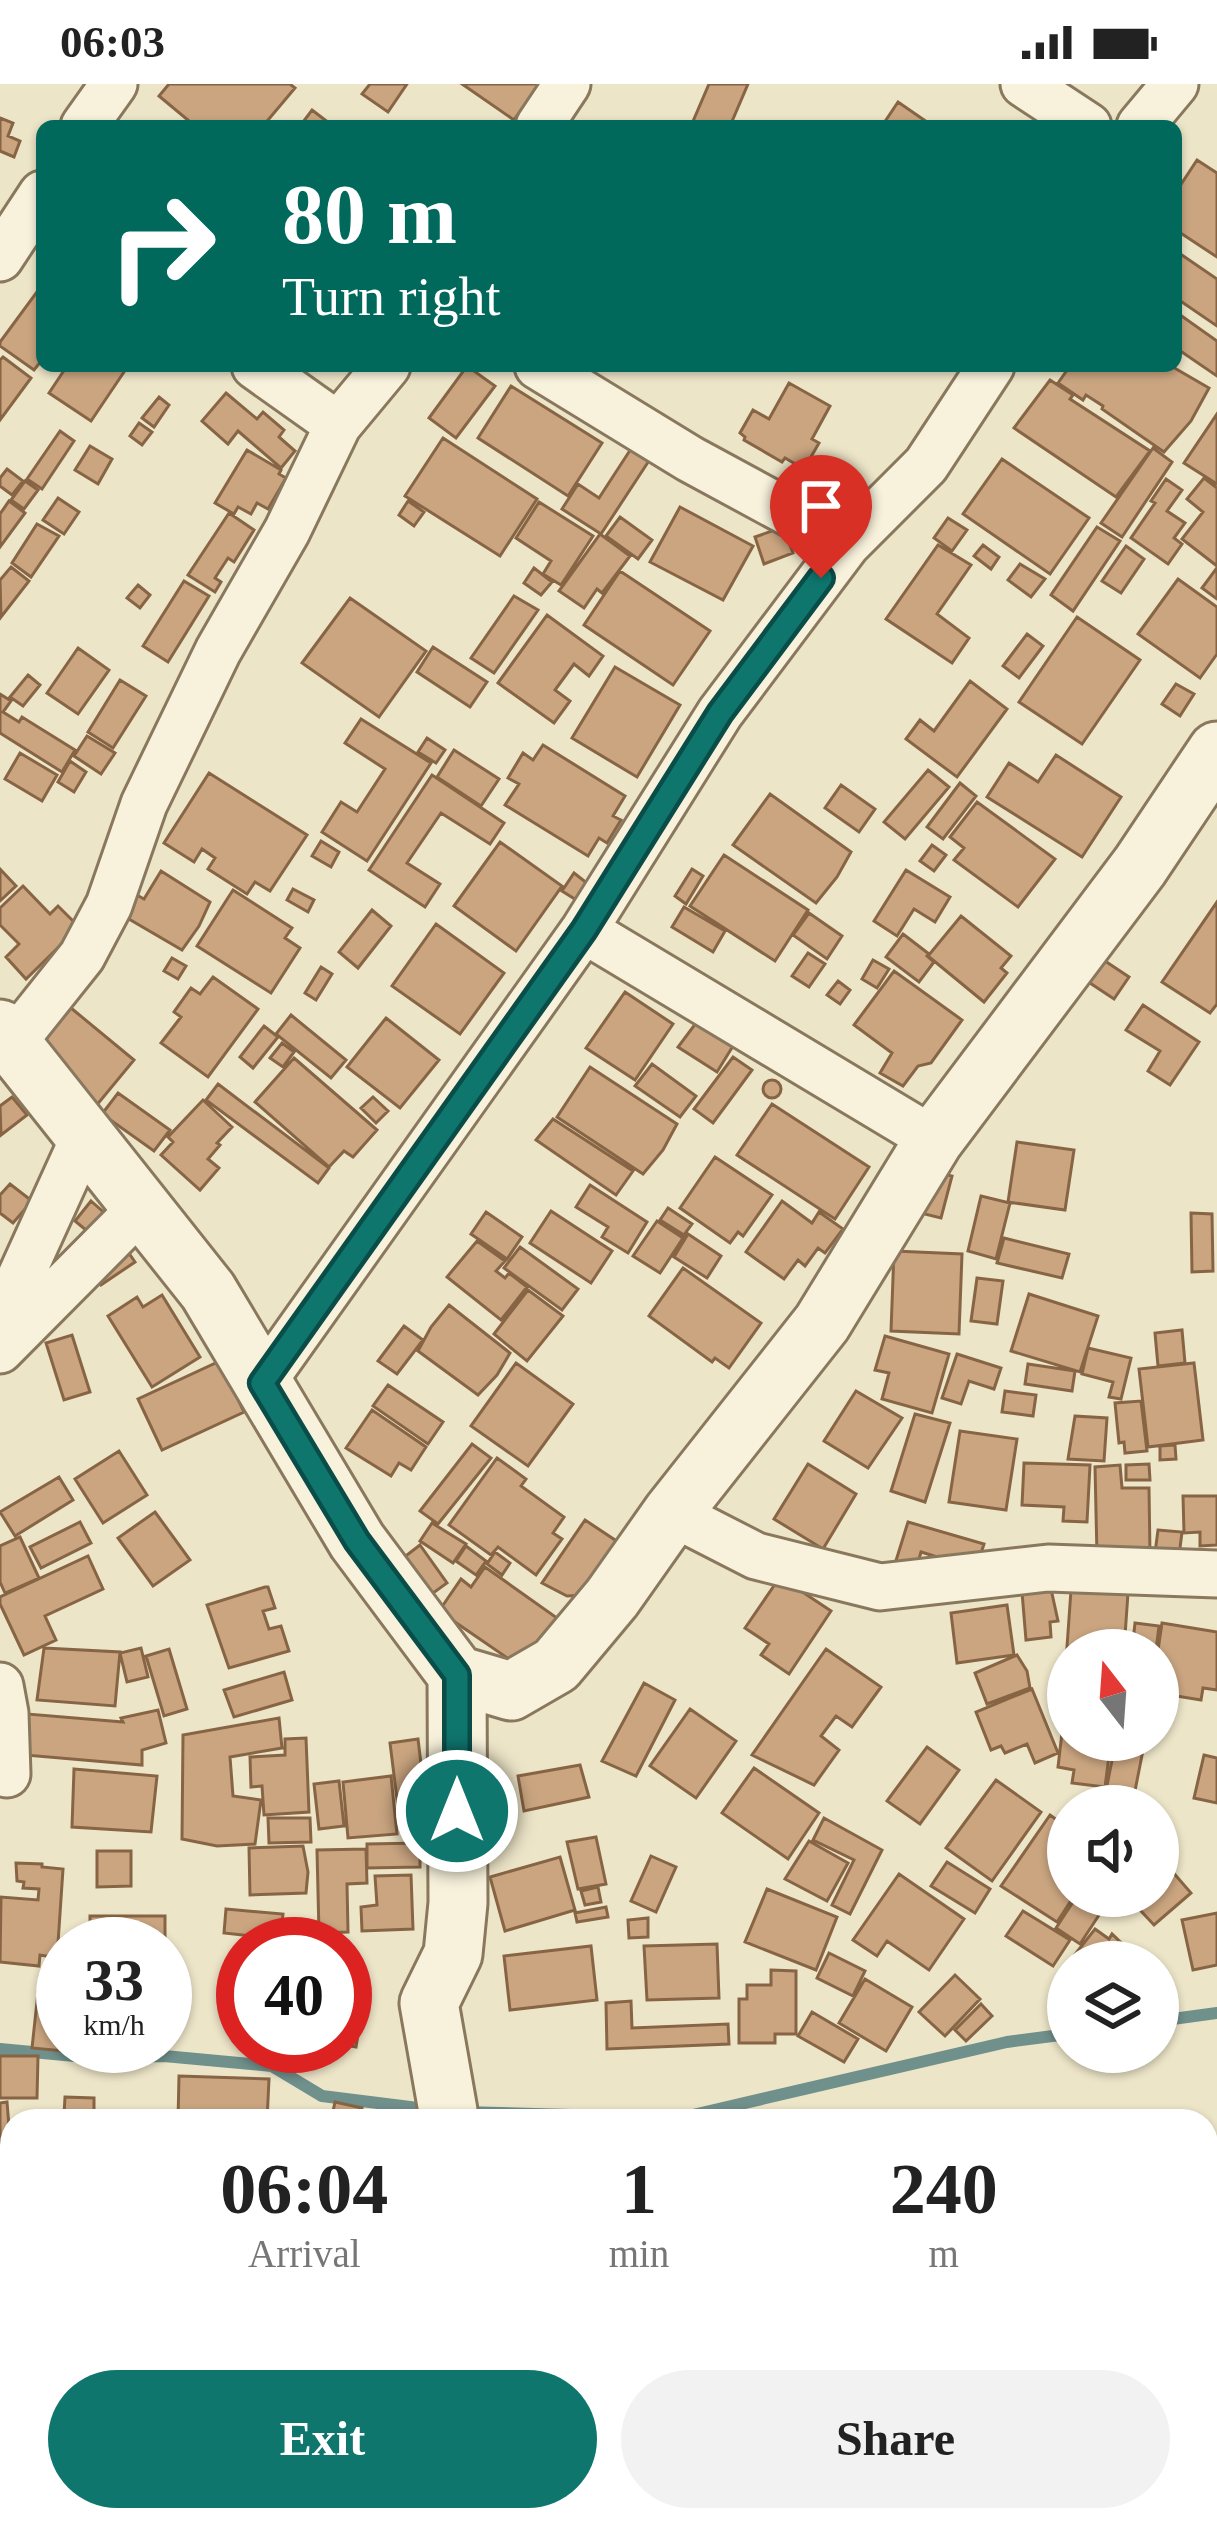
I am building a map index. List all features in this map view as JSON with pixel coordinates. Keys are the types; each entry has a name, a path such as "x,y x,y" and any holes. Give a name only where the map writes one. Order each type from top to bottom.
{"street":[{"path":"79,84 83,120"},
{"path":"88,120 114,84"},
{"path":"543,120 567,84"},
{"path":"1024,84 1079,120"},
{"path":"1145,120 1175,84"},
{"path":"0,258 36,209"},
{"path":"263,372 338,425"},
{"path":"382,372 338,425 287,531 218,651 144,804 109,905 82,956 6,1037 208,1292 357,1541 457,1675 458,1903 453,1954 429,2002 448,2109"},
{"path":"548,372 691,459 847,544"},
{"path":"262,1383 584,930 720,713 847,544 926,466 987,372"},
{"path":"457,1675 511,1691 556,1665 612,1598 671,1513 822,1322 934,1140 1140,866 1217,752"},
{"path":"584,930 934,1140"},
{"path":"0,1322 85,1135"},
{"path":"0,1350 143,1206"},
{"path":"671,1513 756,1556 880,1587 1048,1568 1217,1574"},
{"path":"0,1686 7,1774"}],"building":[{"path":"169,84 290,84 295,88 268,120 188,120 159,96"},
{"path":"370,84 407,84 388,112 362,94"},
{"path":"462,84 540,84 514,120"},
{"path":"709,84 748,84 733,120 694,120"},
{"path":"898,102 924,120 886,120"},
{"path":"312,110 325,120 304,120"},
{"path":"0,118 13,123 8,136 20,141 14,157 0,151"},
{"path":"1197,160 1217,173 1217,257 1182,234 1182,183"},
{"path":"1182,255 1217,279 1217,326 1182,302"},
{"path":"36,293 36,368 0,342"},
{"path":"1182,316 1217,341 1217,376 1182,352"},
{"path":"3,357 31,378 0,420 0,360"},
{"path":"63,372 124,372 91,421 49,393"},
{"path":"463,372 475,372 495,386 456,438 429,418"},
{"path":"1066,372 1181,372 1209,388 1191,421 1164,452 1103,406 1086,395 1083,400 1058,383"},
{"path":"1050,380 1073,395 1070,399 1150,451 1116,497 1014,428"},
{"path":"789,383 830,406 812,439 819,443 804,469 785,458 782,462 740,433 753,410 769,419"},
{"path":"511,386 602,443 568,496 478,438"},
{"path":"226,393 257,419 263,412 284,430 279,437 295,451 281,468 238,431 228,444 202,421"},
{"path":"159,397 169,405 154,427 142,418"},
{"path":"1217,414 1217,484 1184,463"},
{"path":"139,423 152,432 142,445 130,436"},
{"path":"60,431 74,441 42,489 27,479"},
{"path":"443,438 537,499 500,556 405,496"},
{"path":"638,438 656,450 601,534 562,509 578,484 599,498"},
{"path":"90,446 112,459 98,484 75,470"},
{"path":"1153,448 1172,462 1122,537 1101,523"},
{"path":"247,450 286,478 268,509 257,503 251,514 238,507 234,514 215,503"},
{"path":"1002,459 1089,518 1050,574 963,514"},
{"path":"7,469 23,481 12,495 0,486"},
{"path":"1204,478 1217,488 1217,566 1182,539 1203,512 1187,499"},
{"path":"1166,479 1182,490 1167,511 1185,523 1174,538 1182,544 1168,564 1131,538"},
{"path":"25,481 38,490 24,509 11,500"},
{"path":"58,498 79,512 64,534 43,520"},
{"path":"9,501 25,513 0,547 0,514"},
{"path":"408,501 424,512 414,526 399,515"},
{"path":"539,502 593,536 561,585 543,574 551,561 516,538"},
{"path":"680,507 753,546 723,600 650,562"},
{"path":"229,513 254,530 234,562 228,558 215,578 221,582 215,592 188,575"},
{"path":"620,517 652,540 638,559 606,536"},
{"path":"948,518 967,530 952,551 934,538"},
{"path":"37,524 59,536 31,577 12,563"},
{"path":"783,527 793,553 764,564 755,537"},
{"path":"1097,527 1120,541 1073,611 1051,595"},
{"path":"600,534 630,556 584,608 559,591"},
{"path":"938,545 971,565 937,614 969,638 952,663 886,619"},
{"path":"983,545 999,557 991,569 974,556"},
{"path":"1126,546 1144,559 1121,593 1102,581"},
{"path":"1020,564 1045,579 1031,597 1008,580"},
{"path":"11,567 29,581 1,617 0,580"},
{"path":"534,568 552,582 541,595 524,583"},
{"path":"1217,570 1217,599 1202,588"},
{"path":"620,571 710,631 673,685 584,625"},
{"path":"1178,579 1217,607 1217,654 1200,678 1138,634"},
{"path":"184,581 209,596 168,662 143,646"},
{"path":"138,585 150,595 140,608 127,598"},
{"path":"514,596 538,610 494,673 471,658"},
{"path":"350,598 426,651 379,717 302,663"},
{"path":"547,615 603,656 589,676 574,664 555,690 570,701 554,723 498,683"},
{"path":"1077,617 1140,660 1082,744 1019,702"},
{"path":"1027,634 1043,646 1019,678 1003,666"},
{"path":"433,647 487,682 470,707 417,672"},
{"path":"78,648 109,670 78,714 47,693"},
{"path":"615,667 680,705 637,777 572,738"},
{"path":"28,675 40,685 23,706 10,697"},
{"path":"120,680 146,696 113,748 88,732"},
{"path":"970,681 1007,709 957,777 906,739 920,720 934,731"},
{"path":"1176,684 1194,694 1180,716 1162,704"},
{"path":"0,694 11,701 3,712 19,722 22,717 75,750 62,772 0,733"},
{"path":"361,719 431,763 367,861 322,832 341,802 357,812 385,769 345,743"},
{"path":"87,736 115,753 101,774 74,756"},
{"path":"427,738 445,750 436,763 418,752"},
{"path":"543,745 625,796 613,816 621,820 607,843 599,838 588,856 505,805 519,784 508,778 523,753 533,760"},
{"path":"454,750 499,779 481,806 437,777"},
{"path":"20,753 57,775 42,801 5,779"},
{"path":"1056,755 1121,797 1082,857 987,797 1009,763 1038,782"},
{"path":"70,761 86,772 74,792 58,782"},
{"path":"928,770 949,787 905,839 884,822"},
{"path":"209,773 307,835 270,891 255,882 247,894 208,869 215,858 202,849 194,862 164,843"},
{"path":"432,775 504,823 490,844 441,813 407,863 440,884 425,907 369,870"},
{"path":"960,783 976,796 943,839 927,827"},
{"path":"841,785 875,809 859,832 825,808"},
{"path":"770,794 851,852 816,903 733,845"},
{"path":"977,802 1055,859 1018,907 954,860 964,848 950,837"},
{"path":"321,841 339,852 331,867 312,856"},
{"path":"500,842 562,886 516,951 454,906"},
{"path":"932,845 946,855 934,871 920,861"},
{"path":"724,855 808,910 775,961 690,906"},
{"path":"0,869 16,886 0,901"},
{"path":"692,869 703,876 686,904 675,896"},
{"path":"906,870 950,897 935,922 914,909 897,936 874,921"},
{"path":"161,871 210,902 182,950 122,915 135,894 144,899"},
{"path":"574,873 592,887 581,903 562,891"},
{"path":"23,886 50,914 58,906 79,927 26,979 6,957 19,944 0,925 0,908"},
{"path":"293,889 314,900 308,912 287,900"},
{"path":"233,890 292,928 285,938 300,948 271,993 197,946"},
{"path":"1217,902 1217,1004 1210,1013 1162,982"},
{"path":"684,907 725,931 713,952 672,927"},
{"path":"372,910 391,926 358,968 339,952"},
{"path":"809,913 842,936 827,959 793,935"},
{"path":"961,916 1011,956 1001,968 1007,973 984,1002 928,956"},
{"path":"436,924 504,973 460,1034 392,986"},
{"path":"903,934 934,962 919,982 886,957"},
{"path":"808,953 825,964 809,987 792,976"},
{"path":"1099,957 1129,977 1114,999 1084,979"},
{"path":"172,958 186,966 178,979 164,971"},
{"path":"873,960 889,969 877,988 862,979"},
{"path":"321,967 332,974 316,1000 305,993"},
{"path":"894,971 962,1020 931,1063 918,1066 903,1086 880,1073 892,1053 854,1025"},
{"path":"213,977 258,1009 208,1077 161,1043 181,1017 174,1012 191,988 200,994"},
{"path":"838,981 850,990 840,1004 827,995"},
{"path":"625,992 673,1024 635,1080 586,1048"},
{"path":"1143,1005 1199,1042 1170,1085 1148,1071 1160,1051 1126,1030"},
{"path":"71,1008 134,1060 96,1106 31,1056"},
{"path":"291,1015 346,1060 331,1078 276,1034"},
{"path":"386,1018 439,1060 400,1108 347,1067"},
{"path":"696,1023 733,1046 717,1072 678,1047"},
{"path":"264,1026 278,1037 253,1068 240,1057"},
{"path":"282,1043 294,1052 283,1067 270,1058"},
{"path":"733,1057 752,1070 713,1123 694,1109"},
{"path":"294,1058 377,1130 353,1157 344,1151 329,1167 255,1102"},
{"path":"652,1064 696,1096 680,1117 635,1086"},
{"path":"590,1067 677,1124 643,1174 557,1117"},
{"path":"772,1080 781,1089 772,1098 763,1089"},
{"path":"218,1084 329,1168 318,1183 206,1100"},
{"path":"118,1093 170,1130 154,1151 102,1114"},
{"path":"12,1097 27,1115 1,1135 0,1106"},
{"path":"373,1097 388,1111 376,1123 361,1108"},
{"path":"203,1100 232,1127 208,1159 219,1168 200,1190 161,1155 173,1142 168,1137"},
{"path":"772,1104 869,1167 835,1219 737,1155"},
{"path":"553,1119 633,1171 616,1195 536,1140"},
{"path":"1017,1142 1074,1150 1065,1210 1008,1202"},
{"path":"715,1157 772,1195 743,1236 738,1232 730,1243 680,1208"},
{"path":"919,1168 952,1176 941,1218 908,1210"},
{"path":"10,1184 32,1201 13,1223 0,1213 0,1195"},
{"path":"590,1185 647,1222 628,1253 602,1237 608,1227 576,1207"},
{"path":"981,1196 1010,1203 996,1259 968,1251"},
{"path":"91,1201 109,1217 93,1236 75,1221"},
{"path":"782,1201 812,1223 819,1212 843,1229 825,1253 818,1248 805,1266 798,1260 784,1279 746,1252"},
{"path":"668,1208 692,1224 684,1235 660,1220"},
{"path":"551,1211 612,1251 591,1283 530,1243"},
{"path":"486,1212 522,1237 507,1259 471,1234"},
{"path":"1191,1213 1212,1214 1213,1271 1192,1272"},
{"path":"657,1221 683,1238 660,1273 633,1256"},
{"path":"688,1234 721,1256 707,1278 674,1257"},
{"path":"1004,1238 1069,1254 1062,1278 997,1263"},
{"path":"477,1241 505,1261 496,1271 505,1278 509,1273 527,1287 501,1320 447,1277"},
{"path":"122,1243 135,1262 101,1285 88,1267"},
{"path":"520,1247 578,1289 562,1310 504,1268"},
{"path":"894,1251 962,1254 959,1334 891,1331"},
{"path":"683,1268 761,1323 729,1368 715,1358 712,1362 649,1316"},
{"path":"977,1278 1003,1281 997,1324 971,1321"},
{"path":"528,1290 563,1316 527,1361 494,1334"},
{"path":"1029,1294 1098,1316 1080,1372 1011,1351"},
{"path":"162,1295 200,1357 152,1387 108,1316 137,1297 143,1307"},
{"path":"449,1305 510,1353 478,1395 418,1351"},
{"path":"404,1326 423,1340 397,1374 378,1361"},
{"path":"1182,1330 1185,1363 1158,1366 1155,1333"},
{"path":"72,1335 90,1392 64,1400 46,1343"},
{"path":"885,1336 949,1354 932,1413 882,1399 889,1373 875,1370"},
{"path":"1088,1348 1131,1358 1121,1399 1109,1397 1113,1382 1082,1374"},
{"path":"957,1354 1001,1368 994,1389 969,1381 961,1404 942,1398"},
{"path":"220,1361 244,1412 162,1450 138,1399"},
{"path":"516,1363 573,1404 528,1466 471,1426"},
{"path":"1194,1363 1203,1440 1148,1447 1139,1369"},
{"path":"1028,1364 1075,1371 1072,1391 1025,1384"},
{"path":"388,1385 443,1422 428,1444 373,1406"},
{"path":"856,1391 902,1418 868,1468 824,1441"},
{"path":"1005,1391 1036,1395 1033,1416 1002,1412"},
{"path":"1141,1401 1147,1451 1125,1453 1124,1442 1119,1443 1115,1403"},
{"path":"372,1410 426,1447 411,1470 399,1463 391,1476 346,1448"},
{"path":"915,1414 950,1423 925,1502 891,1491"},
{"path":"1075,1416 1107,1418 1104,1461 1068,1459"},
{"path":"960,1431 1017,1439 1006,1510 949,1502"},
{"path":"472,1444 491,1458 438,1524 420,1511"},
{"path":"1175,1445 1176,1459 1160,1460 1160,1446"},
{"path":"119,1451 147,1495 103,1523 75,1479"},
{"path":"497,1458 526,1479 521,1486 564,1517 553,1533 562,1539 536,1575 498,1547 491,1555 449,1525"},
{"path":"1024,1463 1090,1465 1087,1522 1063,1521 1064,1507 1022,1505"},
{"path":"808,1464 856,1494 823,1549 774,1519"},
{"path":"1149,1464 1150,1480 1126,1480 1126,1465"},
{"path":"1120,1465 1122,1488 1149,1488 1150,1555 1097,1556 1095,1467"},
{"path":"59,1477 73,1500 15,1536 0,1512"},
{"path":"1183,1496 1217,1496 1217,1545 1200,1546 1200,1532 1184,1533"},
{"path":"155,1512 190,1560 153,1586 118,1538"},
{"path":"585,1520 621,1544 587,1595 567,1596 542,1583"},
{"path":"80,1522 91,1543 41,1568 30,1547"},
{"path":"908,1522 984,1544 976,1569 921,1552 915,1573 894,1567"},
{"path":"432,1523 466,1544 453,1563 420,1541"},
{"path":"1158,1530 1182,1532 1179,1556 1155,1553"},
{"path":"20,1537 39,1578 5,1593 0,1582 0,1546"},
{"path":"420,1545 447,1583 429,1596 403,1558"},
{"path":"466,1546 486,1561 476,1575 456,1561"},
{"path":"495,1552 510,1563 502,1575 487,1564"},
{"path":"88,1556 103,1589 45,1616 56,1640 24,1655 0,1597"},
{"path":"485,1567 557,1618 522,1668 439,1611 461,1579 471,1587"},
{"path":"780,1577 831,1611 789,1674 761,1655 769,1644 745,1628"},
{"path":"268,1587 275,1608 263,1611 269,1629 281,1626 289,1651 229,1668 207,1605"},
{"path":"1051,1589 1058,1621 1050,1622 1047,1637 1026,1640 1022,1592"},
{"path":"1071,1590 1128,1593 1125,1629 1068,1629"},
{"path":"1007,1605 1014,1655 957,1663 951,1613"},
{"path":"1135,1623 1159,1626 1159,1629 1134,1629"},
{"path":"1162,1623 1217,1632 1217,1690 1203,1688 1201,1700 1179,1696 1179,1629 1161,1629"},
{"path":"44,1648 120,1652 115,1706 37,1700"},
{"path":"141,1648 148,1677 127,1682 120,1653"},
{"path":"169,1649 187,1709 164,1716 146,1656"},
{"path":"826,1649 881,1687 852,1727 836,1716 821,1736 839,1750 814,1785 752,1755"},
{"path":"1017,1655 1030,1688 987,1704 975,1673"},
{"path":"284,1672 292,1700 234,1717 224,1690"},
{"path":"644,1683 675,1700 636,1776 602,1761"},
{"path":"1032,1689 1047,1726 1047,1758 1035,1763 1027,1744 1005,1753 1001,1746 991,1750 976,1712"},
{"path":"690,1709 736,1741 696,1798 650,1766"},
{"path":"158,1710 166,1743 142,1750 142,1765 13,1754 16,1713 123,1722 121,1718"},
{"path":"279,1718 282,1748 230,1757 233,1796 261,1800 255,1844 217,1846 182,1839 183,1735"},
{"path":"306,1738 309,1812 264,1815 262,1786 251,1787 250,1757 285,1755 285,1739"},
{"path":"418,1739 429,1829 401,1831 390,1743"},
{"path":"927,1747 959,1770 920,1824 887,1801"},
{"path":"1204,1755 1217,1758 1217,1803 1194,1798"},
{"path":"1059,1761 1108,1761 1105,1785 1072,1783 1074,1770 1058,1767"},
{"path":"1112,1761 1141,1761 1136,1785 1107,1785"},
{"path":"580,1765 589,1797 524,1811 518,1776"},
{"path":"754,1768 819,1813 788,1859 722,1813"},
{"path":"74,1769 157,1776 151,1832 72,1827"},
{"path":"391,1776 397,1834 348,1838 343,1782"},
{"path":"996,1780 1041,1812 992,1881 946,1848"},
{"path":"339,1781 344,1826 319,1829 314,1784"},
{"path":"268,1818 310,1818 311,1842 269,1843"},
{"path":"824,1818 882,1850 850,1914 832,1905 854,1860 813,1840"},
{"path":"1047,1819 1047,1916 1001,1886"},
{"path":"596,1837 606,1884 578,1889 567,1842"},
{"path":"809,1841 848,1863 827,1901 785,1879"},
{"path":"420,1843 420,1867 367,1868 367,1844"},
{"path":"303,1846 306,1893 250,1895 249,1848"},
{"path":"366,1849 367,1883 347,1884 348,1917 319,1917 317,1850"},
{"path":"97,1851 131,1851 131,1886 97,1887"},
{"path":"651,1856 676,1867 656,1912 631,1901"},
{"path":"560,1857 575,1910 505,1931 490,1877"},
{"path":"947,1862 990,1889 975,1913 931,1886"},
{"path":"16,1863 63,1869 60,1917 36,1917 36,1966 0,1962 1,1897 38,1900 39,1889 23,1888 24,1882 17,1881"},
{"path":"899,1874 964,1919 929,1970 887,1941 877,1956 853,1940"},
{"path":"411,1875 413,1929 372,1931 372,1917 361,1917 361,1907 377,1905 375,1876"},
{"path":"1179,1879 1191,1893 1179,1903"},
{"path":"598,1887 601,1902 585,1905 581,1891"},
{"path":"767,1889 837,1917 816,1970 745,1942"},
{"path":"606,1907 608,1917 577,1922 575,1913"},
{"path":"226,1909 283,1914 283,1917 225,1917"},
{"path":"1023,1911 1070,1940 1047,1941 1047,1962 1006,1936"},
{"path":"1217,1913 1217,1965 1193,1970 1182,1920"},
{"path":"1063,1917 1098,1917 1082,1941 1056,1928"},
{"path":"648,1918 648,1937 629,1938 628,1920"},
{"path":"1095,1929 1119,1941 1086,1941"},
{"path":"717,1944 719,1998 647,2000 644,1946"},
{"path":"591,1946 597,2000 510,2010 504,1956"},
{"path":"829,1953 865,1971 853,1996 817,1978"},
{"path":"771,1970 796,1971 796,2034 775,2034 775,2043 739,2043 739,1999 747,1999 747,1985 771,1985"},
{"path":"955,1975 980,1999 945,2036 919,2012"},
{"path":"865,1979 912,2007 886,2051 839,2023"},
{"path":"631,2001 632,2028 728,2024 729,2044 607,2049 606,2003"},
{"path":"981,2004 992,2016 966,2041 955,2030"},
{"path":"812,2012 858,2039 844,2062 798,2036"},
{"path":"0,2056 36,2056 37,2098 0,2098"},
{"path":"179,2076 269,2079 268,2109 178,2109"},
{"path":"65,2097 94,2098 94,2109 64,2109"},
{"path":"335,2102 362,2108 362,2109 334,2109"}],"waterway":[{"path":"1179,2018 1217,2013"},
{"path":"719,2109 1047,2037"},
{"path":"0,2049 272,2066 322,2096 426,2109"}],"route":[{"path":"457,1811 457,1675 357,1541 262,1383 584,930 720,713 821,578"}]}
